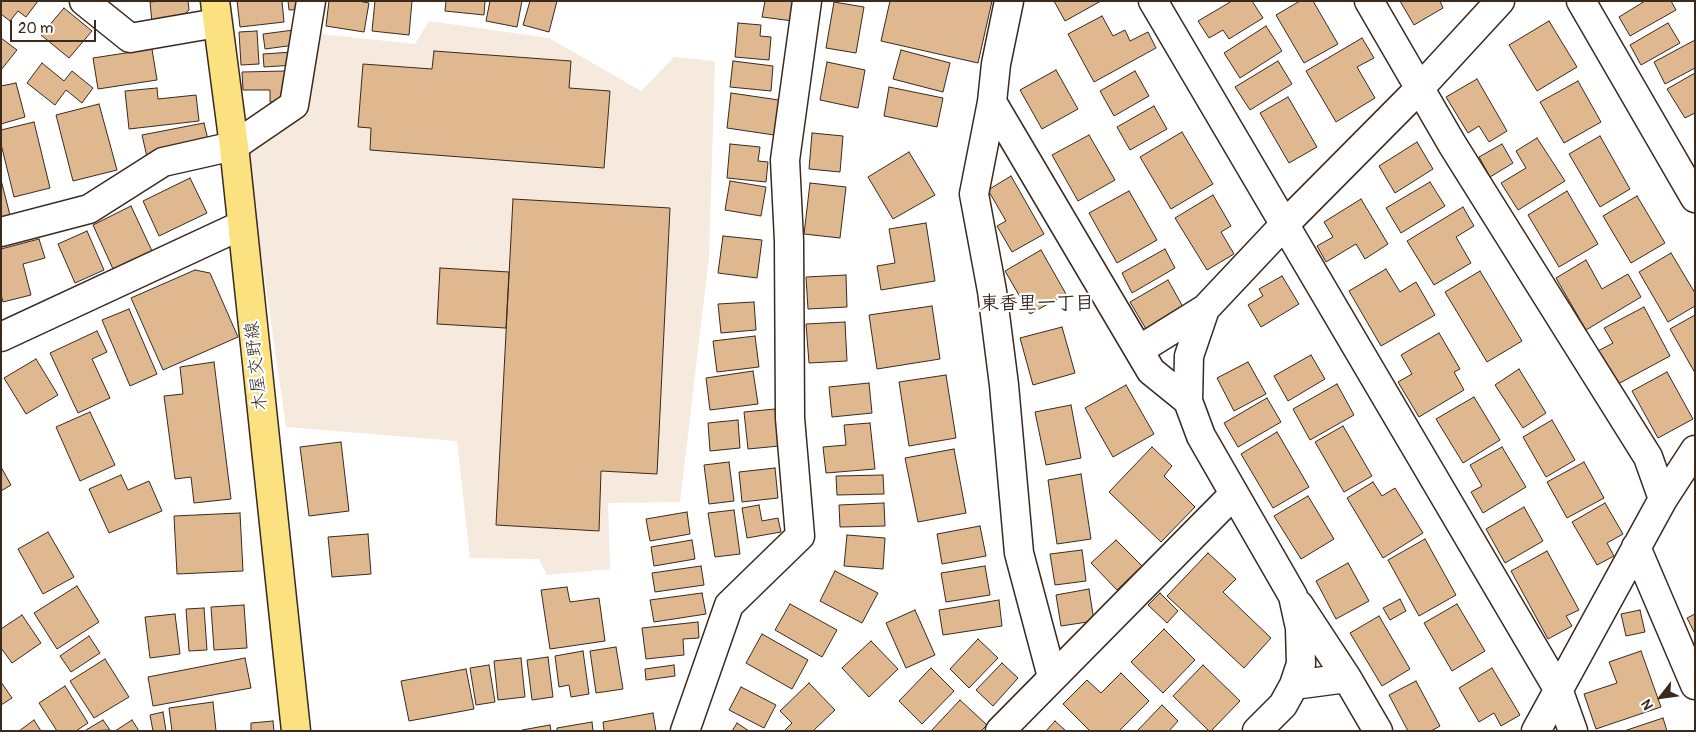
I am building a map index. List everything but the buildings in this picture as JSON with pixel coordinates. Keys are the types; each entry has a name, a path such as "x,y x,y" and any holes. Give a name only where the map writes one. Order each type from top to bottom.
{"main road":[{"name":"木屋交野線","path":"216,12 234,146 296,731"}],"street":[{"path":"84,1 130,38 216,12"},
{"path":"1,232 89,209 163,162 234,146 294,106 311,1"},
{"path":"685,731 729,605 800,536 790,418 789,241 784,160 807,1"},
{"path":"1009,1 996,64 992,102 974,194 992,291 1004,385 1019,553 1052,677"},
{"path":"1153,1 1558,689 1573,731"},
{"path":"1368,1 1452,144 1648,457 1663,499"},
{"path":"1139,350 1205,309 1285,224 1420,89 1500,1"},
{"path":"1581,1 1695,198"},
{"path":"992,102 1152,372 1188,401"},
{"path":"1,337 242,225"},
{"path":"1205,309 1189,356 1188,401 1201,436 1293,596 1347,678 1378,731"},
{"path":"1536,731 1663,499 1695,450"},
{"path":"1000,731 1234,494"},
{"path":"1636,547 1695,685"},
{"path":"1257,731 1283,705 1294,685 1301,664 1300,628 1293,596"},
{"path":"1294,685 1347,678"}],"shaded area":[{"path":"429,21 549,38 641,91 674,57 715,61 709,257 680,502 608,503 610,569 547,575 539,559 470,558 457,441 286,427 247,156 301,117 321,34 415,44"}],"district":[{"name":"東香里一丁目","path":"1037,304"}]}
